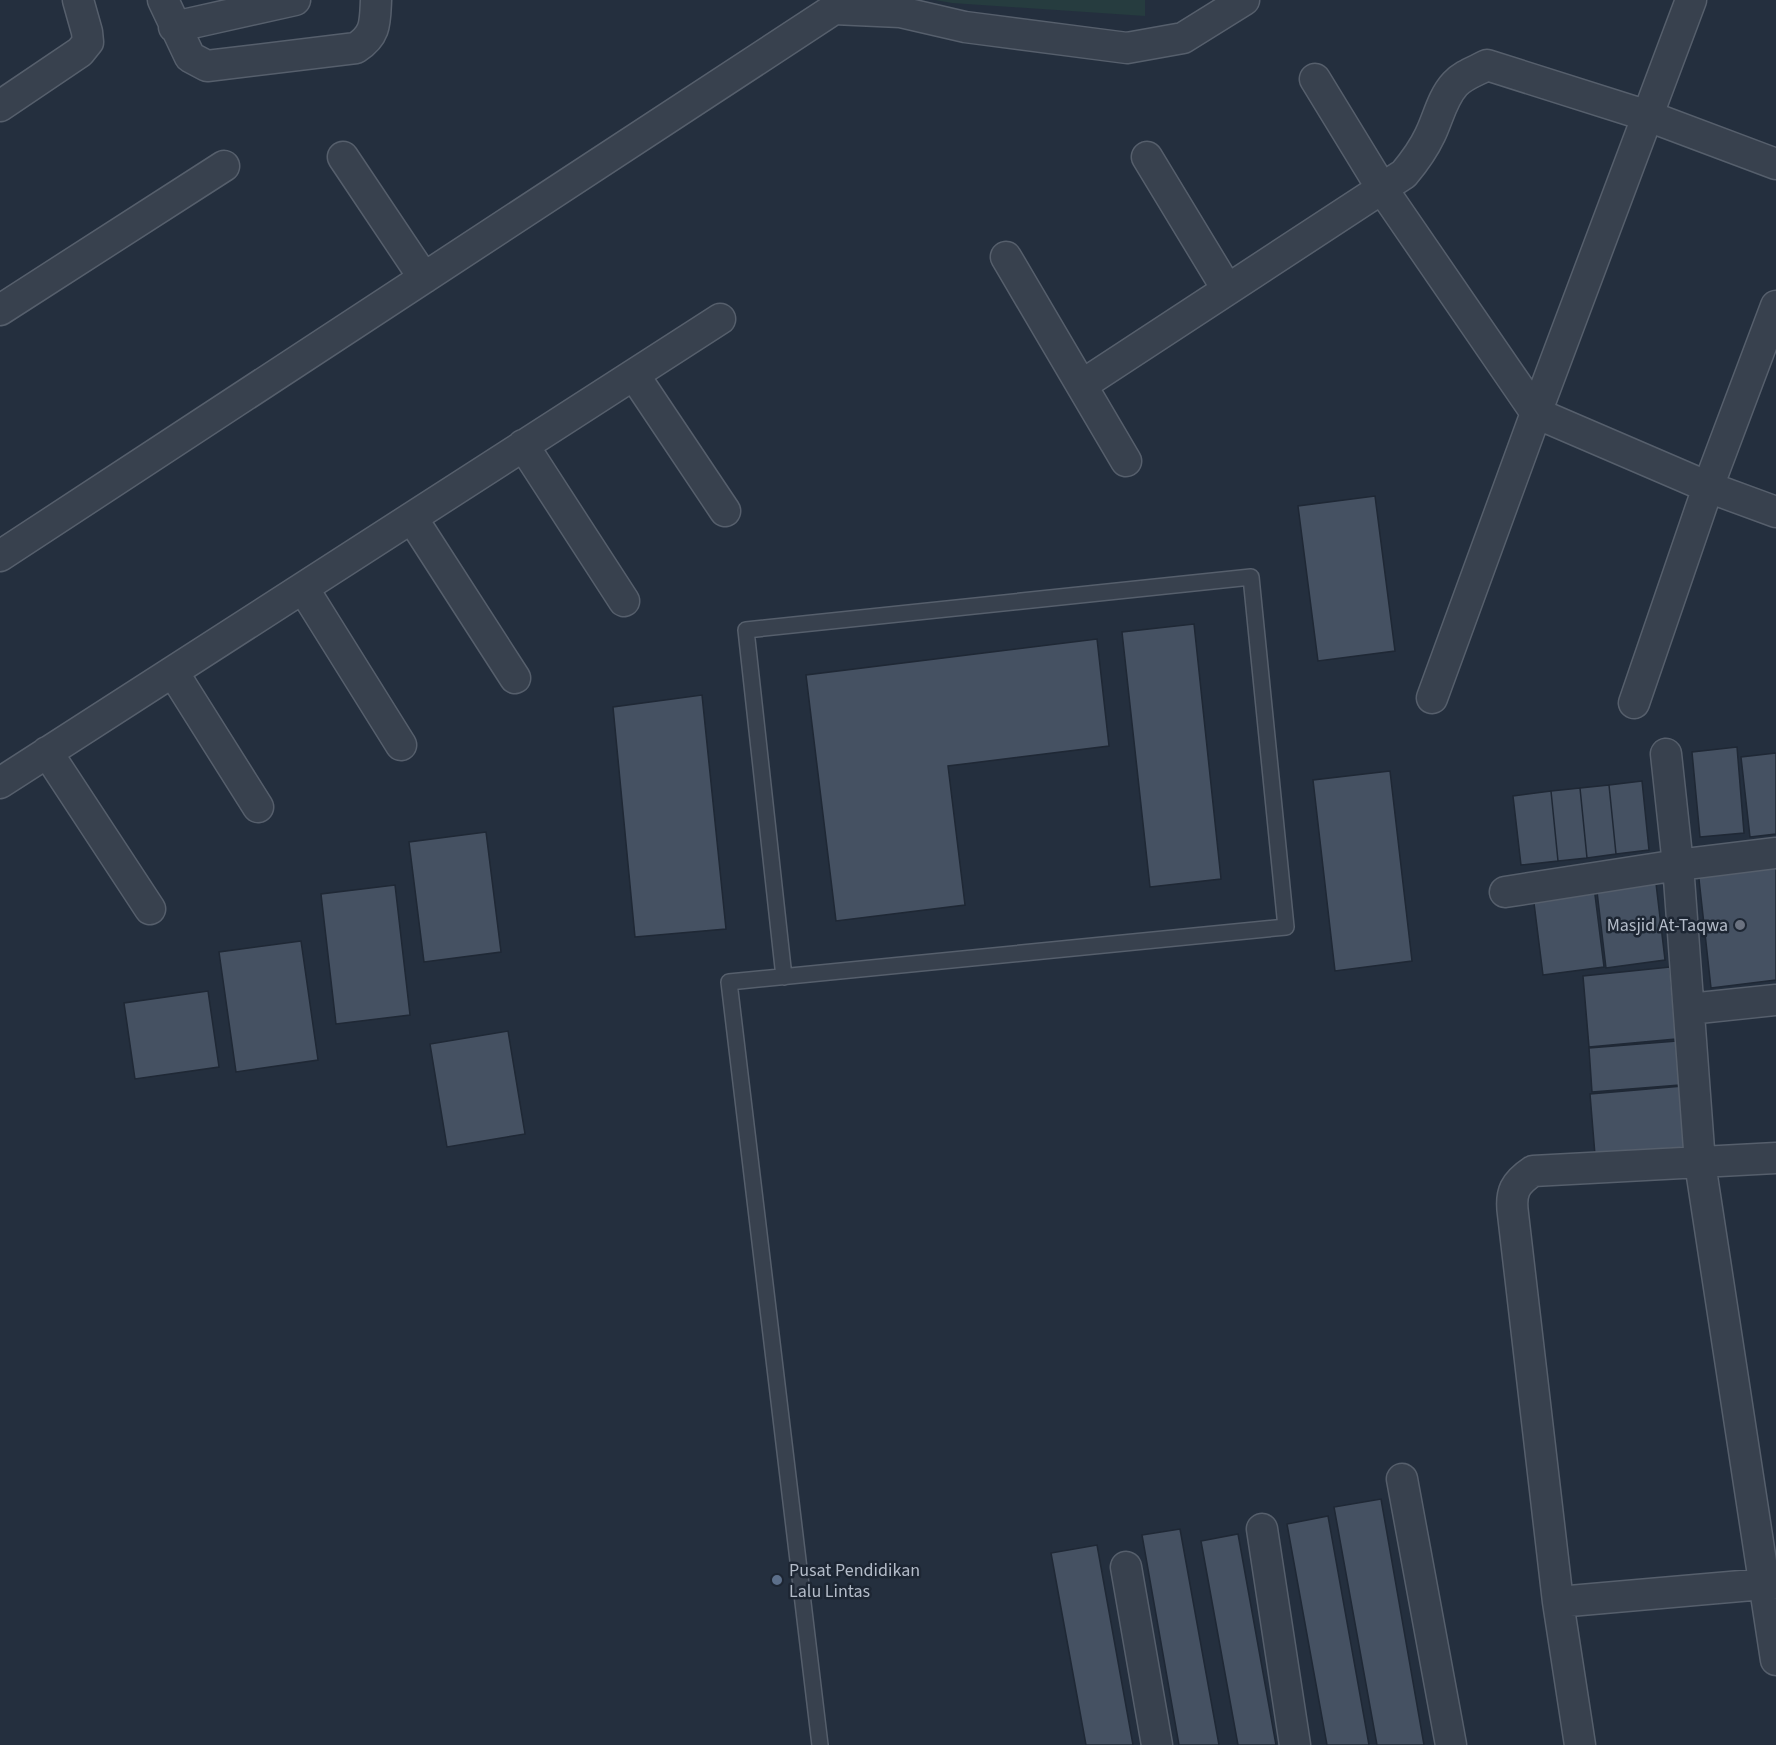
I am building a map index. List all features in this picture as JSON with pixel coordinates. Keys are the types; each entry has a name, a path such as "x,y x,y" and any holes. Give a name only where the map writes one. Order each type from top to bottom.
{"street":[{"path":"0,106 80,52 88,42 78,0"},
{"path":"295,0 168,13 189,57 207,66 356,48 367,40 375,24 376,0"},
{"path":"0,556 424,278 833,4 900,12 965,27 1127,48 1183,38 1244,0"},
{"path":"1432,698 1690,0"},
{"path":"1082,385 1404,174 1418,157 1453,86 1463,77 1487,66 1648,116 1776,164"},
{"path":"1314,79 1381,188 1536,413 1708,487 1776,512"},
{"path":"343,157 424,278"},
{"path":"1147,157 1227,289"},
{"path":"0,310 224,166"},
{"path":"1006,257 1126,461"},
{"path":"1634,703 1708,487 1776,306"},
{"path":"0,783 720,319"},
{"path":"634,375 725,511"},
{"path":"523,445 624,601"},
{"path":"412,518 515,678"},
{"path":"303,588 401,745"},
{"path":"173,672 258,807"},
{"path":"47,752 150,909"},
{"path":"1666,754 1678,866 1700,1163 1771,1584 1776,1660"},
{"path":"1505,892 1776,853"},
{"path":"1689,1009 1776,1000"},
{"path":"1580,1745 1558,1602 1512,1214 1511,1202 1515,1189 1520,1179 1533,1171 1776,1158"},
{"path":"1402,1479 1452,1745"},
{"path":"1262,1529 1295,1745"},
{"path":"1126,1567 1157,1745"},
{"path":"1558,1602 1771,1584"}],"lane":[{"path":"784,977 746,630 1251,577 1286,927 784,977 729,982 820,1745"}],"green space":[{"path":"935,0 1145,0 1145,16 952,3"}],"building":[{"path":"1375,496 1395,651 1318,661 1298,506"},
{"path":"1194,624 1221,879 1150,887 1122,632"},
{"path":"1097,639 1109,746 948,766 965,905 836,921 806,675"},
{"path":"702,695 726,929 635,937 613,707"},
{"path":"1737,747 1744,833 1700,837 1692,752"},
{"path":"1776,753 1776,834 1750,837 1741,757"},
{"path":"1390,771 1412,961 1335,971 1313,780"},
{"path":"1642,781 1649,850 1616,854 1609,785"},
{"path":"1609,785 1616,854 1587,858 1580,788"},
{"path":"1580,788 1587,858 1558,861 1551,791"},
{"path":"1551,791 1558,861 1521,865 1513,796"},
{"path":"486,832 501,952 424,962 409,842"},
{"name":"Masjid At-Taqwa","path":"1776,861 1776,980 1711,988 1698,870"},
{"path":"1655,875 1665,960 1606,968 1596,883"},
{"path":"395,885 410,1015 336,1024 321,894"},
{"path":"1594,887 1604,967 1543,975 1533,895"},
{"path":"301,941 318,1060 236,1072 219,952"},
{"path":"1670,967 1676,1039 1589,1047 1583,976"},
{"path":"208,991 219,1067 135,1079 124,1003"},
{"path":"508,1031 525,1134 447,1147 430,1044"},
{"path":"1677,1041 1680,1085 1592,1092 1589,1048"},
{"path":"1683,1086 1688,1147 1595,1155 1590,1094"},
{"path":"1381,1499 1424,1745 1377,1745 1334,1507"},
{"path":"1328,1516 1369,1745 1327,1745 1287,1524"},
{"path":"1180,1529 1219,1745 1179,1745 1142,1535"},
{"path":"1238,1534 1276,1745 1238,1745 1201,1541"},
{"path":"1097,1545 1133,1745 1086,1745 1051,1553"}],"place":[{"name":"Masjid At-Taqwa","path":"1740,925"},
{"name":"Pusat Pendidikan Lalu Lintas","path":"777,1580"}]}
